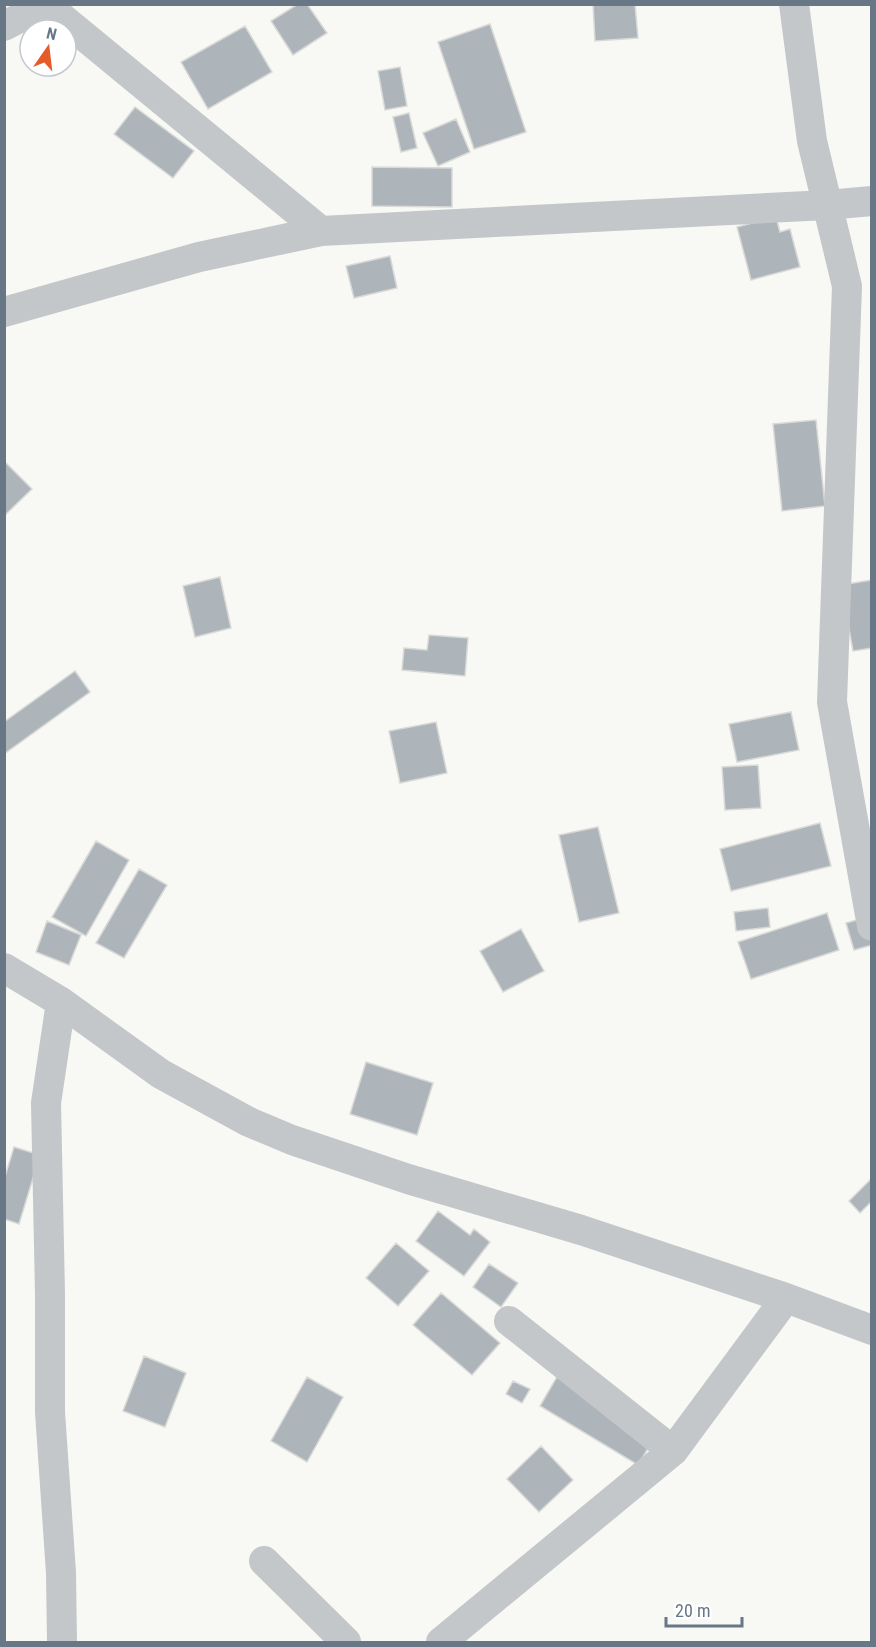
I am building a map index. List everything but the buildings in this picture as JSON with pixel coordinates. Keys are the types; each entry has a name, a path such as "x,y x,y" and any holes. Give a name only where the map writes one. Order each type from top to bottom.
{"street":[{"path":"794,4 812,141 847,286 832,702 872,926"},
{"path":"4,26 45,5 321,231"},
{"path":"4,312 199,257 321,231 872,201"},
{"path":"4,968 61,1002 161,1074 249,1122 292,1140 408,1179 581,1230 786,1298 872,1330"},
{"path":"61,1002 46,1103 50,1412 61,1573 62,1642"},
{"path":"441,1642 673,1451 786,1298"},
{"path":"509,1321 673,1451"},
{"path":"264,1561 345,1642"}]}
